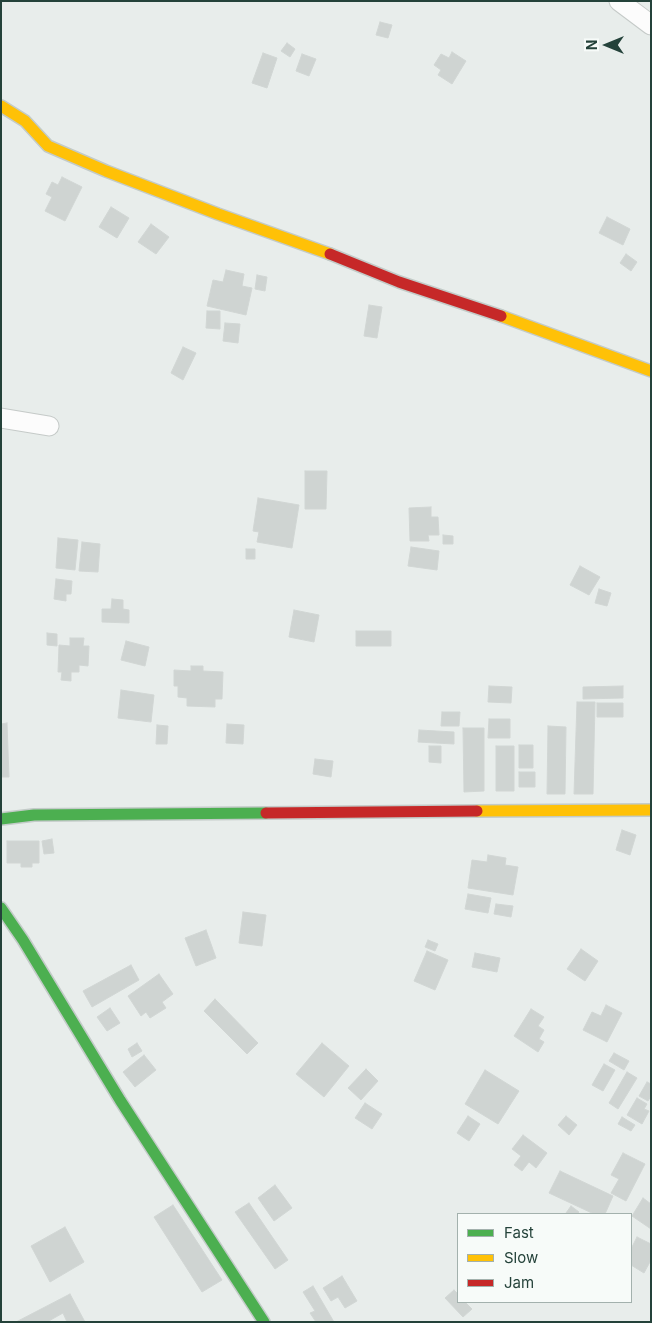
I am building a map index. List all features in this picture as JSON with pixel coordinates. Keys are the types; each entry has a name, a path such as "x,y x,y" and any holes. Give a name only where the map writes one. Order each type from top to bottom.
{"street":[{"path":"619,1 651,25"},
{"path":"1,106 24,121 48,146 106,171 218,214 351,261 399,282 508,318 651,371"},
{"path":"1,418 50,426"},
{"path":"1,819 34,814 651,810"},
{"path":"1,908 23,940 120,1100 264,1322"}],"building":[{"path":"380,22 392,25 388,38 376,35"},
{"path":"287,43 295,49 290,57 281,51"},
{"path":"452,52 466,61 452,84 438,75 441,70 434,65 441,54 449,58"},
{"path":"263,53 277,58 267,88 252,83"},
{"path":"302,54 316,59 309,76 296,71"},
{"path":"62,177 82,187 65,221 45,211 52,197 46,194 52,182 58,185"},
{"path":"111,207 129,218 117,238 99,227"},
{"path":"607,217 630,229 623,245 599,233"},
{"path":"151,224 169,237 156,254 138,242"},
{"path":"626,254 637,262 631,271 620,263"},
{"path":"226,270 244,274 242,286 252,288 246,315 207,306 213,280 223,282"},
{"path":"257,275 267,277 265,291 255,289"},
{"path":"369,305 382,307 377,338 364,336"},
{"path":"207,311 220,311 220,329 206,328"},
{"path":"225,323 240,324 238,343 223,341"},
{"path":"183,347 196,353 183,380 171,373"},
{"path":"305,471 327,471 326,509 305,509"},
{"path":"258,498 299,505 292,548 257,542 259,532 253,531"},
{"path":"431,507 431,517 438,517 439,535 428,535 429,541 410,541 409,508"},
{"path":"443,535 453,536 453,544 443,544"},
{"path":"58,538 78,540 75,570 56,568"},
{"path":"82,542 100,544 98,572 79,571"},
{"path":"411,547 439,551 437,570 408,566"},
{"path":"246,549 255,549 255,559 246,559"},
{"path":"580,566 600,577 589,595 570,585"},
{"path":"56,579 72,581 71,594 66,594 66,601 54,599"},
{"path":"599,589 611,593 607,606 595,603"},
{"path":"112,599 123,600 123,609 129,610 129,623 102,622 102,609 111,609"},
{"path":"294,610 319,615 314,642 289,637"},
{"path":"356,631 391,631 391,646 356,646"},
{"path":"47,633 57,634 57,646 47,645"},
{"path":"70,638 84,638 83,646 89,646 88,666 79,665 79,672 71,672 71,681 61,680 62,672 58,672 59,645 70,646"},
{"path":"126,641 149,647 145,666 121,660"},
{"path":"191,666 203,666 203,671 223,672 222,699 215,699 215,707 187,706 187,698 178,697 178,686 174,686 174,670 191,671"},
{"path":"489,686 512,687 511,703 488,702"},
{"path":"623,686 623,698 583,699 583,687"},
{"path":"121,690 154,695 151,722 118,718"},
{"path":"577,702 595,702 593,794 574,794"},
{"path":"597,703 623,703 623,717 597,717"},
{"path":"442,712 460,712 459,726 441,726"},
{"path":"489,719 510,719 510,738 488,738"},
{"path":"7,723 9,777 1,777 1,724"},
{"path":"227,724 244,725 243,744 226,743"},
{"path":"157,725 168,726 167,744 156,744"},
{"path":"548,726 566,727 565,794 547,794"},
{"path":"463,728 484,728 484,791 464,792"},
{"path":"419,730 454,732 454,744 418,742"},
{"path":"519,745 533,745 533,768 519,768"},
{"path":"429,746 441,746 441,763 429,762"},
{"path":"496,746 514,746 514,791 496,791"},
{"path":"315,759 333,761 331,777 313,774"},
{"path":"519,772 535,772 535,787 519,787"},
{"path":"622,830 636,835 630,855 616,850"},
{"path":"52,839 54,853 44,854 42,841"},
{"path":"7,841 39,841 39,863 32,863 32,867 21,867 21,863 7,863"},
{"path":"488,855 506,858 505,865 518,867 513,895 468,888 472,860 487,862"},
{"path":"468,894 491,898 488,913 465,909"},
{"path":"496,904 513,906 511,917 494,914"},
{"path":"243,912 266,915 262,946 239,943"},
{"path":"206,930 216,958 196,966 185,938"},
{"path":"428,940 438,944 435,951 425,947"},
{"path":"581,949 598,961 585,981 567,969"},
{"path":"427,951 448,960 435,990 414,981"},
{"path":"475,953 500,958 497,972 472,967"},
{"path":"131,965 139,980 92,1007 83,991"},
{"path":"159,974 173,994 162,1002 166,1008 150,1018 146,1012 141,1016 128,996"},
{"path":"215,999 258,1043 247,1054 204,1011"},
{"path":"606,1005 622,1013 607,1042 583,1030 592,1012 601,1016"},
{"path":"110,1008 120,1023 107,1031 97,1017"},
{"path":"531,1009 544,1017 538,1026 544,1030 539,1039 544,1042 538,1052 514,1036"},
{"path":"137,1043 142,1051 132,1057 128,1049"},
{"path":"322,1043 349,1066 324,1097 296,1074"},
{"path":"614,1053 629,1061 624,1070 609,1061"},
{"path":"144,1055 156,1070 135,1087 123,1072"},
{"path":"604,1064 615,1070 603,1091 592,1085"},
{"path":"366,1069 378,1081 361,1100 348,1088"},
{"path":"485,1070 519,1091 498,1124 465,1104"},
{"path":"627,1072 637,1078 618,1109 609,1103"},
{"path":"647,1082 651,1084 651,1096 648,1101 639,1096"},
{"path":"637,1098 647,1104 644,1109 649,1111 642,1124 627,1115"},
{"path":"365,1103 382,1114 372,1129 355,1118"},
{"path":"468,1116 480,1124 469,1141 457,1133"},
{"path":"566,1116 577,1125 569,1135 558,1125"},
{"path":"622,1117 635,1125 631,1131 618,1124"},
{"path":"523,1135 547,1153 536,1168 529,1162 522,1171 514,1165 521,1156 512,1149"},
{"path":"623,1153 645,1164 626,1201 611,1193 619,1179 611,1175"},
{"path":"560,1171 613,1196 605,1213 592,1213 549,1193"},
{"path":"275,1185 292,1208 274,1221 258,1198"},
{"path":"643,1198 651,1204 651,1229 632,1216"},
{"path":"249,1203 288,1260 275,1269 235,1212"},
{"path":"173,1205 222,1280 202,1292 154,1217"},
{"path":"571,1206 579,1212 578,1213 566,1213"},
{"path":"65,1227 84,1262 50,1282 31,1246"},
{"path":"637,1237 651,1244 651,1260 644,1273 632,1266 632,1247"},
{"path":"342,1276 357,1301 345,1308 338,1297 331,1301 323,1288"},
{"path":"313,1286 334,1322 316,1322 310,1313 315,1311 303,1292"},
{"path":"454,1290 457,1293 457,1303 466,1303 472,1309 463,1317 445,1298"},
{"path":"70,1294 85,1322 67,1322 63,1313 47,1322 16,1322"}],"traffic: fast":[{"path":"1,819 34,815 266,813"},
{"path":"1,908 23,940 120,1100 264,1322"}],"traffic: slow":[{"path":"1,106 25,121 48,146 106,171 218,214 330,254"},
{"path":"501,316 651,371"},
{"path":"477,811 651,810"}],"traffic: jam":[{"path":"330,254 399,282 501,316"},
{"path":"266,813 477,811"}]}
